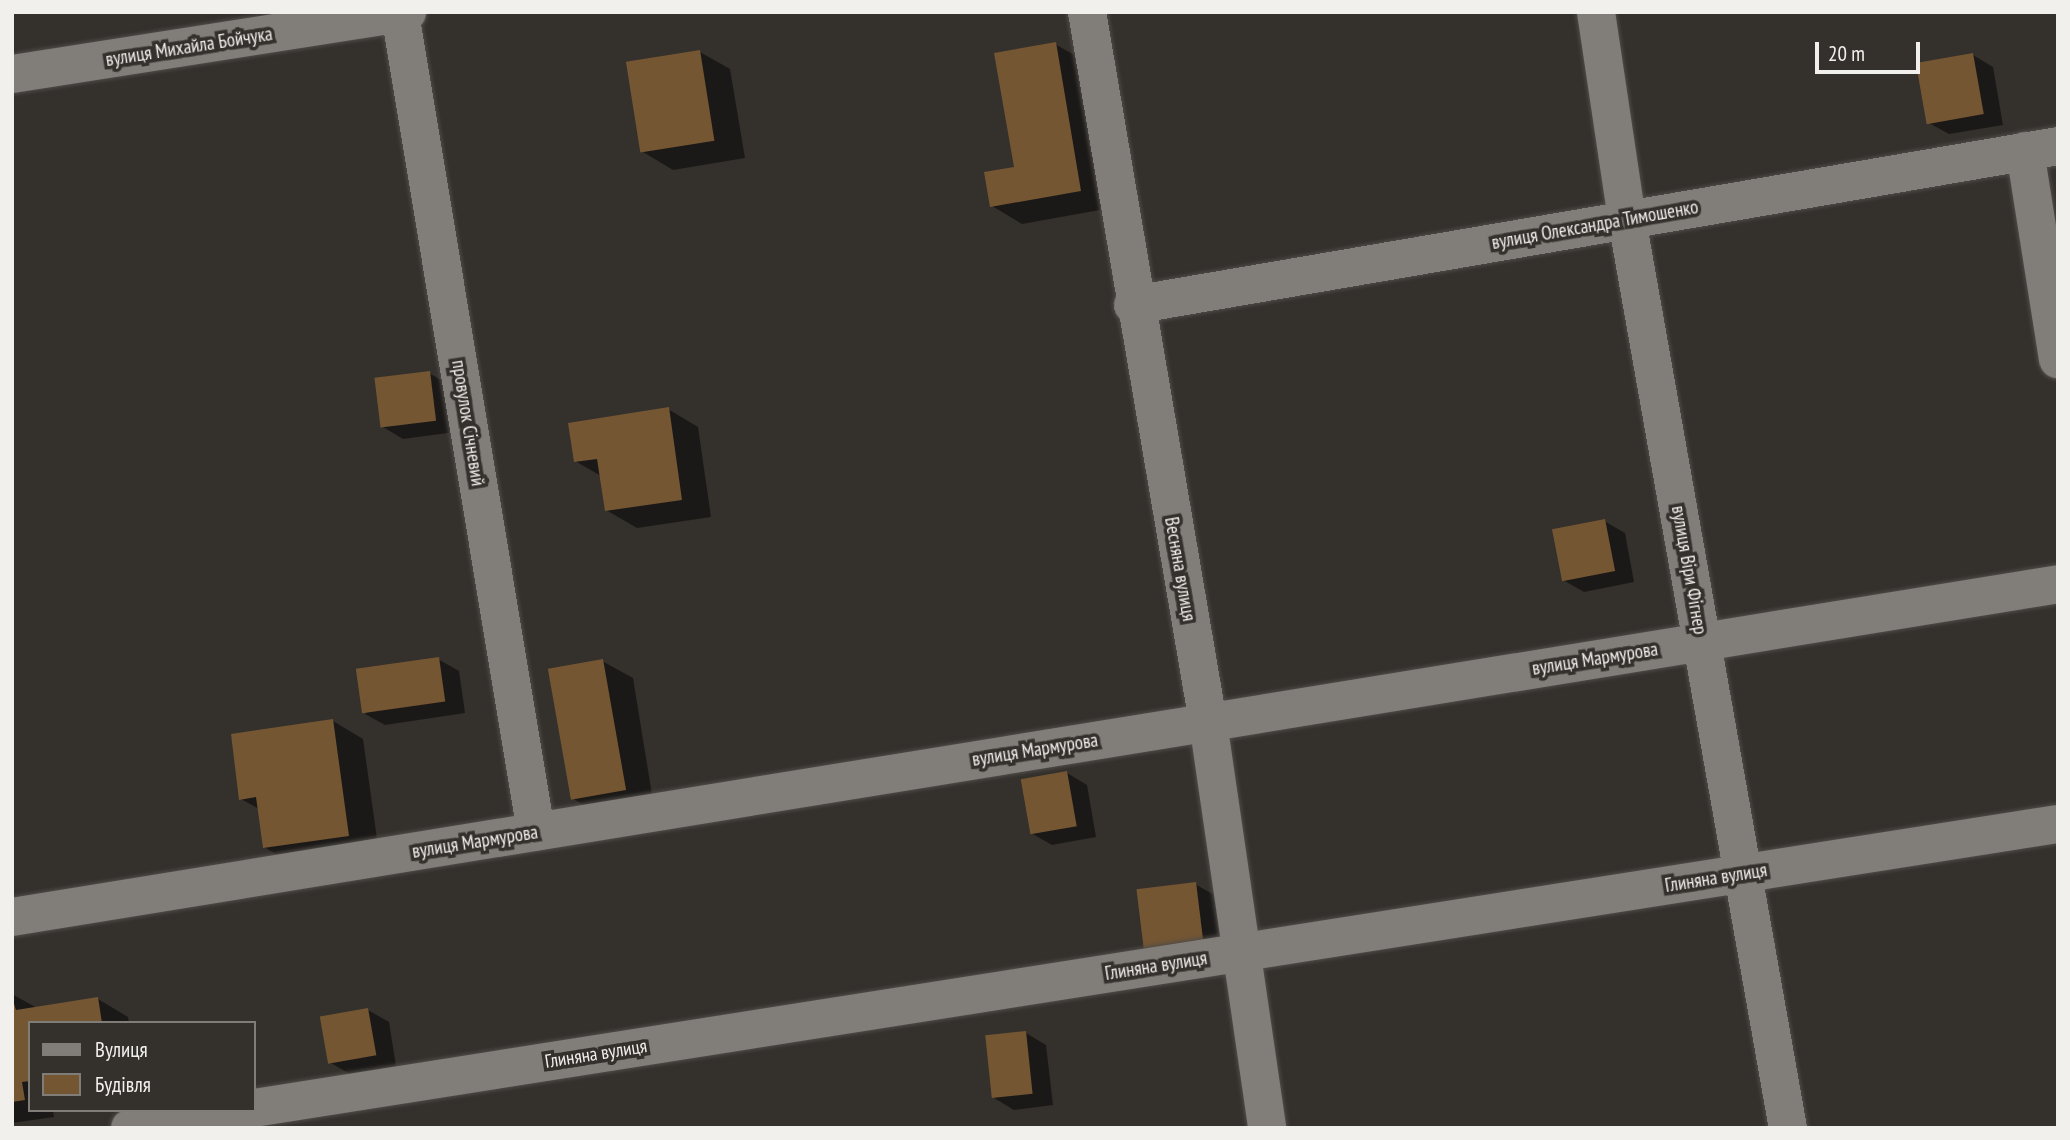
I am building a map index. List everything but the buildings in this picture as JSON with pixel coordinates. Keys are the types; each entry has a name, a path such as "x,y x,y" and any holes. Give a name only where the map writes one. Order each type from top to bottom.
{"street":[{"name":"Весняна вулиця","path":"1087,12 1133,305 1208,722 1267,1128"},
{"name":"вулиця Віри Фігнер","path":"1597,12 1627,220 1702,641 1740,874 1788,1128"},
{"name":"вулиця Михайла Бойчука","path":"12,74 404,13"},
{"name":"провулок Січневий","path":"404,13 536,832"},
{"name":"вулиця Олександра Тимошенко","path":"1133,305 2041,148"},
{"path":"2041,148 2058,359"},
{"name":"вулиця Мармурова","path":"12,916 2058,584"},
{"name":"Глиняна вулиця","path":"256,1108 2058,824"},
{"path":"130,1128 229,1112"}]}
